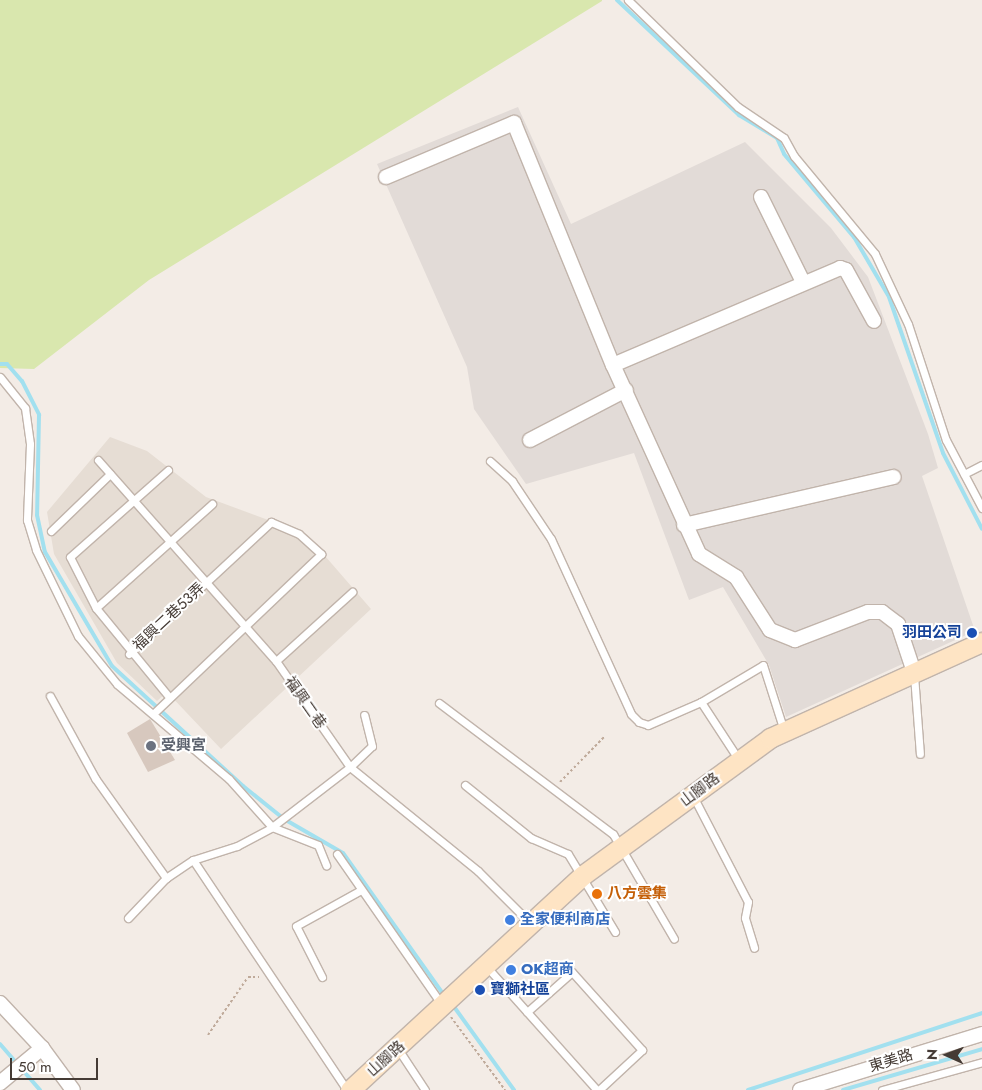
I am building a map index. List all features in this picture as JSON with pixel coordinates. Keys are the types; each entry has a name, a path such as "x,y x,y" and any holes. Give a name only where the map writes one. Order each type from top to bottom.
{"main road":[{"name":"山腳路","path":"349,1090 398,1049 583,875 620,851 739,761 784,731 982,642"}],"street":[{"path":"386,177 514,123 614,365 684,526 699,554 736,578 770,630 805,639 868,612 882,612 898,624 914,672"},
{"path":"761,197 803,282"},
{"path":"614,365 803,282 840,268 846,270 874,321"},
{"path":"530,440 626,390"},
{"path":"684,526 894,477"},
{"path":"0,1003 42,1048 73,1090"},
{"name":"東美路","path":"800,1090 982,1034"},
{"path":"1,1082 42,1048"}],"lane":[{"path":"628,0 738,106 784,138 794,156 875,254 908,324 946,440 982,508"},
{"path":"0,376 25,408 30,444 27,520 36,550 93,658 229,779 272,827 318,845 326,865"},
{"name":"福興二巷","path":"98,460 208,580 276,661 350,767 478,872 532,925"},
{"path":"490,461 512,481 551,539 631,714 648,725 701,702 763,665 784,731"},
{"path":"964,474 982,465"},
{"path":"168,470 134,498 70,557 96,608 130,654 169,697"},
{"path":"51,531 110,474"},
{"path":"96,608 212,504"},
{"name":"福興二巷53弄","path":"130,654 271,522 299,534 321,554 243,624"},
{"path":"276,661 352,592"},
{"path":"154,713 243,624"},
{"path":"914,672 920,754"},
{"path":"50,696 95,778 166,878"},
{"path":"701,702 739,761"},
{"path":"439,703 613,834 620,851 674,939"},
{"path":"128,918 166,878 193,860 237,846 272,827 350,767 372,746 364,715"},
{"path":"466,785 531,838 568,854 583,875 615,932"},
{"path":"693,796 748,902 745,918 754,948"},
{"path":"337,854 361,890 448,1000"},
{"path":"193,860 269,977 349,1090"},
{"path":"322,978 296,926 361,890"},
{"path":"486,966 527,1012 598,1090 642,1050 572,972 527,1012"},
{"path":"398,1049 425,1090"},
{"path":"882,1090 982,1062"}],"path":[{"path":"553,789 604,737"},
{"path":"208,1035 248,977 269,977"},
{"path":"448,1000 505,1090"}],"shaded area":[{"path":"518,107 571,224 745,142 831,228 868,277 928,434 938,468 922,476 975,631 786,717 769,665 723,587 689,600 634,453 526,484 474,409 467,367 377,164"},
{"path":"110,437 147,451 206,497 306,534 371,609 221,749 167,692 157,701 117,663 54,554 47,512"}],"green space":[{"path":"0,0 602,1 149,280 34,369 0,368"}],"building":[{"name":"受興宮","path":"150,719 175,760 148,772 127,733"}],"waterway":[{"path":"617,0 739,115 777,138 784,154 854,237 889,297 943,453 982,529"},
{"path":"0,364 7,364 22,381 39,415 37,515 45,552 112,666 243,786 284,819 343,853 444,995"},
{"path":"452,1004 514,1090"},
{"path":"748,1090 982,1013"},
{"path":"0,1044 40,1090"},
{"path":"843,1090 982,1049"}],"place":[{"name":"羽田公司","path":"972,633"},
{"name":"受興宮","path":"151,746"},
{"name":"八方雲集","path":"597,894"},
{"name":"全家便利商店","path":"510,920"},
{"name":"OK超商","path":"511,970"},
{"name":"寶獅社區","path":"480,990"}]}
